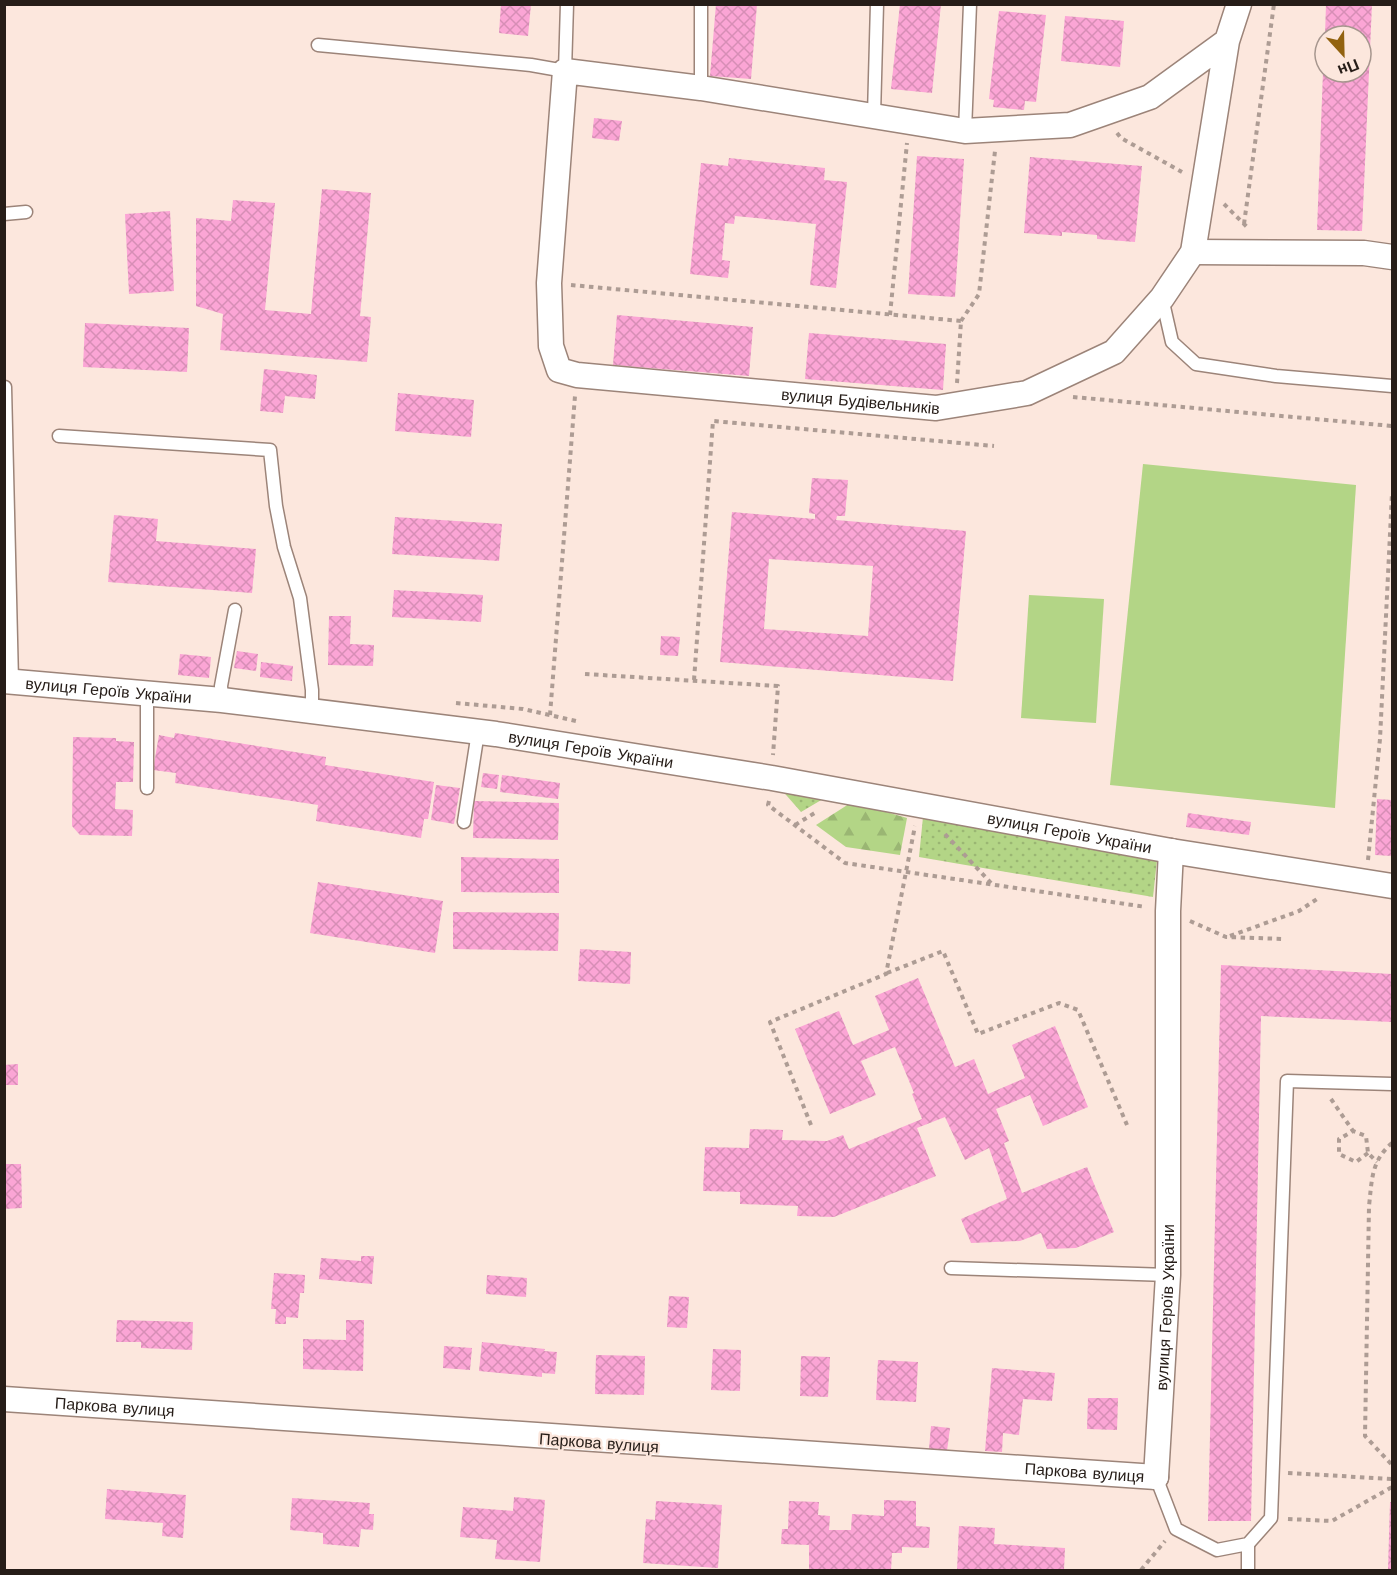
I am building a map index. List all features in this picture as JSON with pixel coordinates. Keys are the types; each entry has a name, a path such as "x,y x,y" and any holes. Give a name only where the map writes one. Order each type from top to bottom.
{"street":[{"name":"вулиця Будівельників","path":"577,375 936,408 1027,393 1113,352 1162,298 1193,252 1227,41 1239,4"},
{"path":"577,375 559,370 551,346 549,284 565,71 701,88 965,131 1070,125 1150,97 1227,41"},
{"path":"1179,76 1203,87 1217,99"},
{"path":"1193,252 1364,253 1392,257"},
{"name":"вулиця Героїв України","path":"8,681 222,700 478,732 772,778 1171,851 1392,886"},
{"name":"вулиця Героїв України","path":"1156,1477 1168,1275 1168,911 1171,851"},
{"name":"Паркова вулиця","path":"4,1400 537,1439 1156,1477"}],"lane":[{"path":"318,45 531,65 565,71 567,4"},
{"path":"701,4 701,88"},
{"path":"874,115 878,4"},
{"path":"965,131 970,4"},
{"path":"4,214 26,212"},
{"path":"1162,298 1172,342 1196,364 1276,376 1392,386"},
{"path":"5,387 8,681"},
{"path":"59,436 270,450 276,506 284,547 300,598 312,690 312,712"},
{"path":"222,700 221,686 235,610"},
{"path":"147,693 147,788"},
{"path":"464,822 478,732"},
{"path":"1156,1477 1176,1529 1217,1550 1248,1545 1271,1518 1287,1081 1392,1084"},
{"path":"951,1268 1168,1275"},
{"path":"1248,1545 1248,1570"}],"path":[{"path":"1244,225 1274,4"},
{"path":"890,315 909,121"},
{"path":"955,405 961,321 979,294 998,129"},
{"path":"549,284 961,321"},
{"path":"550,715 577,375"},
{"path":"1027,393 1392,426"},
{"path":"694,681 713,421 994,446"},
{"path":"1226,937 1299,911 1367,862 1380,739 1392,493"},
{"path":"585,674 778,686 768,805 845,863 1168,911 1226,937 1284,939"},
{"path":"886,974 919,804"},
{"path":"919,804 992,884"},
{"path":"811,1125 770,1022 943,951 978,1034 1059,1004 1078,1010 1127,1125"},
{"path":"1320,1082 1353,1131 1366,1136 1368,1153 1377,1162"},
{"path":"1353,1131 1339,1139 1339,1154 1356,1162 1368,1153"},
{"path":"1392,1143 1384,1150 1372,1172 1369,1206 1365,1436 1392,1465"},
{"path":"1272,1472 1392,1479"},
{"path":"1271,1518 1332,1521 1392,1487"},
{"path":"1141,1570 1176,1529"}],"green space":[{"path":"1143,464 1356,485 1335,808 1110,785"},
{"path":"1029,595 1104,599 1096,723 1021,718"},
{"path":"780,788 828,796 801,812"},
{"path":"852,802 907,818 900,855 846,847 816,825"},
{"path":"923,817 1157,860 1153,897 919,857"}],"building":[{"path":"501,4 531,4 528,36 499,33"},
{"path":"716,4 757,4 751,79 710,76"},
{"path":"900,4 941,4 932,93 891,89"},
{"path":"1326,4 1372,4 1371,24 1325,24"},
{"path":"999,11 1046,15 1036,102 1025,101 1024,110 993,107 994,100 989,99"},
{"path":"1065,16 1124,21 1120,67 1061,61"},
{"path":"1323,84 1368,84 1362,231 1317,230"},
{"path":"594,118 622,121 619,141 592,138"},
{"path":"917,156 964,159 955,297 908,294"},
{"path":"1030,157 1142,166 1135,242 1097,239 1097,235 1062,232 1062,236 1024,233"},
{"path":"729,158 825,168 824,180 847,182 836,288 810,285 816,224 735,216 734,224 725,223 722,260 730,261 728,278 690,274 701,163 728,166"},
{"path":"322,189 371,193 360,316 371,317 367,362 220,350 223,314 196,306 196,218 231,221 233,200 275,203 265,310 311,314"},
{"path":"170,211 174,291 129,294 125,214"},
{"path":"617,315 753,327 749,376 613,365"},
{"path":"85,323 189,328 187,372 83,367"},
{"path":"809,333 946,344 943,390 805,379"},
{"path":"264,369 317,375 315,399 285,396 283,413 260,411"},
{"path":"398,393 474,400 471,437 395,431"},
{"path":"812,478 848,480 845,516 837,516 836,520 966,531 953,681 720,662 732,512 815,519 815,514 809,513","holes":["769,559 873,566 868,636 764,629"]},
{"path":"114,515 158,519 156,541 256,549 252,593 108,582"},
{"path":"395,517 502,524 499,561 392,554"},
{"path":"394,590 483,595 481,622 392,617"},
{"path":"329,616 351,616 350,644 374,645 373,666 328,665"},
{"path":"661,636 680,637 678,656 660,655"},
{"path":"237,651 258,654 256,671 234,668"},
{"path":"180,654 211,657 209,678 178,675"},
{"path":"261,662 293,666 292,681 260,677"},
{"path":"175,733 326,757 325,765 434,782 428,819 424,819 421,838 316,821 318,805 175,783 176,773 153,770 159,735 174,738"},
{"path":"73,737 116,738 116,741 134,742 133,782 116,782 115,809 133,810 132,836 80,835 72,826"},
{"path":"483,773 499,775 497,789 481,787"},
{"path":"502,775 560,783 558,799 500,792"},
{"path":"436,785 460,788 454,824 431,820"},
{"path":"1377,799 1392,800 1392,856 1375,855"},
{"path":"474,801 559,803 558,840 473,838"},
{"path":"1188,813 1251,822 1249,835 1186,827"},
{"path":"461,857 559,859 559,893 461,892"},
{"path":"318,882 443,901 435,953 310,933"},
{"path":"453,912 559,913 558,951 453,949"},
{"path":"580,949 631,952 630,984 578,981"},
{"path":"1221,965 1392,974 1392,1022 1261,1016 1251,1521 1208,1521"},
{"path":"918,978 955,1067 974,1059 988,1094 1025,1078 1012,1045 1055,1026 1088,1107 1043,1126 1030,1095 996,1109 1009,1141 1004,1143 1022,1193 1087,1167 1114,1232 1076,1248 1047,1249 1041,1233 1020,1241 971,1243 961,1219 1007,1199 989,1148 965,1160 945,1117 917,1128 936,1176 834,1217 797,1216 798,1206 740,1204 740,1192 703,1191 705,1147 749,1148 750,1129 783,1130 782,1140 827,1141 843,1135 849,1149 922,1119 895,1047 861,1061 876,1095 830,1114 795,1029 839,1011 853,1045 889,1030 875,996"},
{"path":"18,1064 18,1085 4,1085 4,1065"},
{"path":"4,1164 21,1164 22,1208 4,1209"},
{"path":"361,1256 374,1256 372,1284 319,1279 321,1258 361,1261"},
{"path":"274,1273 305,1275 304,1293 300,1293 298,1318 286,1317 286,1324 275,1324 276,1309 271,1309"},
{"path":"487,1275 527,1278 526,1297 486,1294"},
{"path":"669,1296 689,1297 687,1328 667,1327"},
{"path":"117,1320 193,1322 192,1350 141,1348 141,1342 116,1342"},
{"path":"346,1320 364,1320 363,1371 303,1369 303,1339 346,1340"},
{"path":"482,1342 557,1352 555,1374 542,1373 542,1377 479,1371"},
{"path":"444,1346 472,1348 470,1370 443,1368"},
{"path":"713,1349 741,1350 740,1391 711,1390"},
{"path":"596,1355 645,1356 644,1395 595,1394"},
{"path":"801,1356 830,1357 828,1397 800,1396"},
{"path":"878,1360 918,1362 916,1402 876,1400"},
{"path":"992,1368 1055,1373 1052,1401 1023,1399 1019,1435 1003,1433 1002,1452 985,1451"},
{"path":"1088,1398 1118,1398 1117,1430 1087,1429"},
{"path":"931,1426 950,1428 947,1451 929,1449"},
{"path":"107,1489 186,1495 183,1538 162,1536 163,1523 105,1519"},
{"path":"514,1497 545,1500 540,1562 495,1559 497,1540 460,1537 463,1507 513,1511"},
{"path":"292,1498 370,1503 369,1514 374,1514 373,1530 361,1529 359,1547 323,1544 323,1533 290,1530"},
{"path":"884,1500 916,1501 916,1526 930,1527 929,1548 902,1547 902,1553 892,1553 891,1570 809,1570 809,1545 781,1544 782,1529 788,1529 789,1501 819,1502 818,1515 830,1516 829,1530 851,1530 852,1514 884,1516"},
{"path":"656,1501 722,1505 718,1568 643,1563 646,1519 655,1520"},
{"path":"1390,1502 1392,1502 1392,1570 1388,1570"},
{"path":"959,1526 995,1528 994,1544 1065,1548 1064,1570 957,1570"}]}
